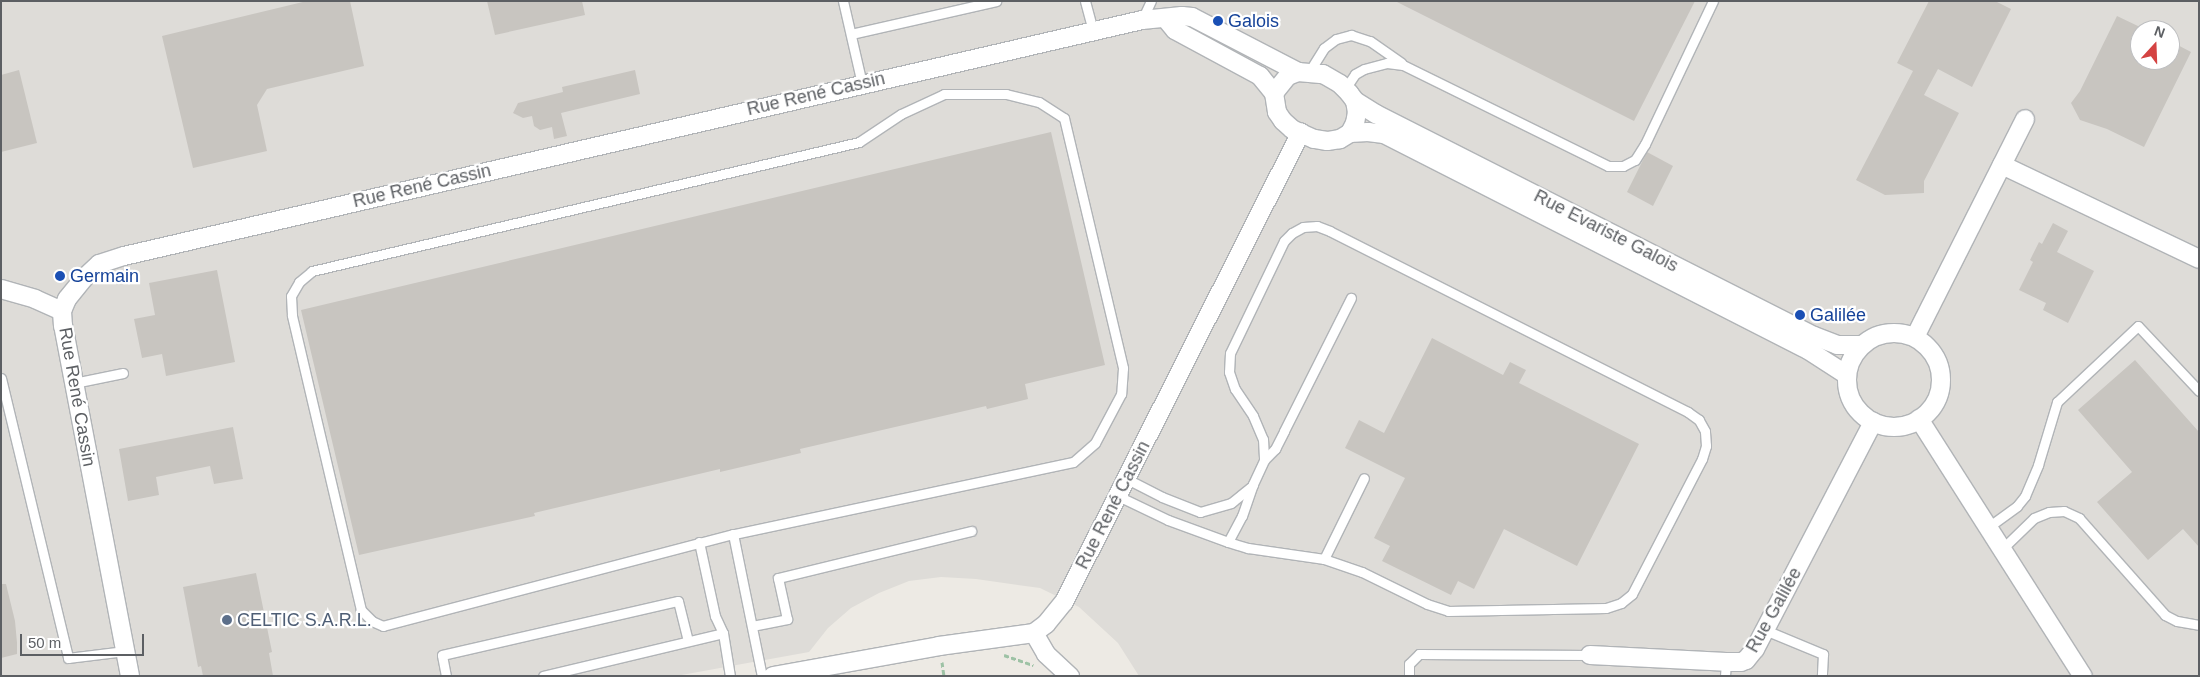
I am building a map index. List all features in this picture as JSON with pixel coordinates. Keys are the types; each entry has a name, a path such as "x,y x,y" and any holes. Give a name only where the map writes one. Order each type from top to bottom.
{"street":[{"name":"Rue Evariste Galois","path":"1847,375 1808,350 1393,138 1384,134 1368,132 1350,133 1340,139 1327,141 1301,132 1282,121 1277,112 1274,93 1260,76 1175,30 1166,19 1182,16 1192,17 1303,72 1323,74 1376,114 1814,336 1837,345 1862,345"},
{"name":"Rue René Cassin","path":"130,676 62,311 67,299 92,269 99,264 124,256 1093,30 1142,20 1166,19"},
{"path":"1274,93 1288,76 1303,72"},
{"path":"1350,95 1357,112 1356,123 1350,133"},
{"path":"1915,337 2025,119"},
{"name":"Rue René Cassin","path":"1034,633 1046,624 1064,602 1301,132"},
{"path":"2002,165 2199,259"},
{"path":"1,289 35,299 62,311"},
{"path":"1887,333 1901,333 1915,337 1935,356 1940,377 1937,398 1930,410 1919,419 1897,426 1873,422 1862,414 1853,402 1848,390 1847,375 1854,354 1873,337 1887,333"},
{"path":"1919,419 2082,676"},
{"name":"Rue Galilée","path":"1590,655 1725,669 1746,660 1756,649 1873,422"},
{"path":"773,676 939,646 1034,633 1046,654 1070,676"}],"lane":[{"path":"843,1 862,84"},
{"path":"851,34 996,1"},
{"path":"1085,1 1093,30"},
{"path":"1142,20 1151,1"},
{"path":"1303,72 1324,48 1336,39 1351,35 1370,41 1403,65 1608,166 1623,166 1635,160 1645,144 1713,1"},
{"path":"1350,95 1355,74 1364,69 1386,63 1403,65"},
{"path":"944,94 1006,94 1039,102 1064,118 1123,368 1121,394 1095,443 1073,462 733,534 383,626 372,621 361,610 357,597 292,314 291,296 299,282 312,271 859,142 900,114 944,94"},
{"path":"1118,496 1168,520 1228,542 1248,548 1324,559 1362,572 1428,604 1448,611 1606,608 1621,603 1632,594 1702,459 1706,446 1705,431 1699,420 1688,412 1330,231 1310,227 1292,233 1284,242 1230,352 1229,372 1235,389 1253,416 1263,439 1264,460"},
{"path":"1228,542 1242,516 1264,460 1274,449 1284,431 1351,298"},
{"path":"1987,528 2017,506 2025,496 2038,465 2057,402 2138,326 2199,391"},
{"path":"74,383 123,373"},
{"path":"1,378 68,658 125,650"},
{"path":"1324,559 1364,478"},
{"path":"1126,479 1162,497 1200,512 1231,504 1253,484"},
{"path":"2002,550 2034,518 2049,512 2064,511 2080,518 2165,615 2177,621 2199,625"},
{"path":"752,626 787,619 778,578 971,531"},
{"path":"733,534 762,676"},
{"path":"699,542 715,616 723,633 730,676"},
{"path":"446,676 442,655 678,601 688,641"},
{"path":"1765,630 1823,654 1822,676"},
{"path":"543,676 723,633"},
{"path":"1409,676 1409,664 1419,654 1590,655"}],"path":[{"path":"941,659 944,676"}],"shaded area":[{"path":"1,1 2199,1 2199,676 1139,676 1118,643 1079,607 1040,588 976,579 941,577 909,581 879,593 851,608 828,628 809,652 676,676 1,676"}],"building":[{"path":"307,1 350,1 364,66 267,89 257,105 267,151 193,168 162,36"},
{"path":"487,1 582,1 585,15 495,35"},
{"path":"1395,1 1695,1 1634,121"},
{"path":"1929,1 1995,1 2011,9 1972,87 1938,69 1924,95 1959,113 1924,181 1924,193 1885,195 1856,180 1913,71 1897,63"},
{"path":"2117,16 2130,22 2130,70 2180,70 2180,46 2191,52 2144,147 2107,129 2080,120 2071,103 2080,91"},
{"path":"19,70 37,143 1,152 1,75"},
{"path":"635,70 640,94 561,113 567,136 554,139 552,127 540,130 534,126 532,116 523,118 513,113 518,103 563,92 562,87"},
{"path":"1051,132 1105,365 1025,384 1028,399 987,409 986,406 800,449 801,453 720,472 720,469 534,513 535,516 359,555 301,310"},
{"path":"1647,152 1673,166 1653,206 1627,192"},
{"path":"2053,223 2068,231 2057,252 2094,271 2068,323 2043,310 2046,303 2019,290 2033,262 2030,260 2039,242 2042,244"},
{"path":"217,270 235,362 166,376 162,354 142,358 134,319 155,315 149,283"},
{"path":"1432,338 1503,375 1510,362 1526,370 1519,383 1639,444 1577,566 1504,529 1474,589 1458,581 1451,595 1382,561 1390,546 1374,538 1405,478 1345,448 1359,420 1384,433"},
{"path":"2135,360 2199,432 2199,547 2183,529 2148,560 2097,502 2132,472 2078,410"},
{"path":"233,427 243,479 214,484 210,466 156,477 159,495 128,501 119,449"},
{"name":"CELTIC S.A.R.L.","path":"256,573 272,652 269,653 273,676 203,676 201,666 198,667 183,587"},
{"path":"1,584 6,584 15,621 17,654 1,658"}],"place":[{"name":"Galois","path":"1218,21"},
{"name":"Germain","path":"60,276"},
{"name":"Galilée","path":"1800,315"},
{"name":"CELTIC S.A.R.L.","path":"227,620"}]}
